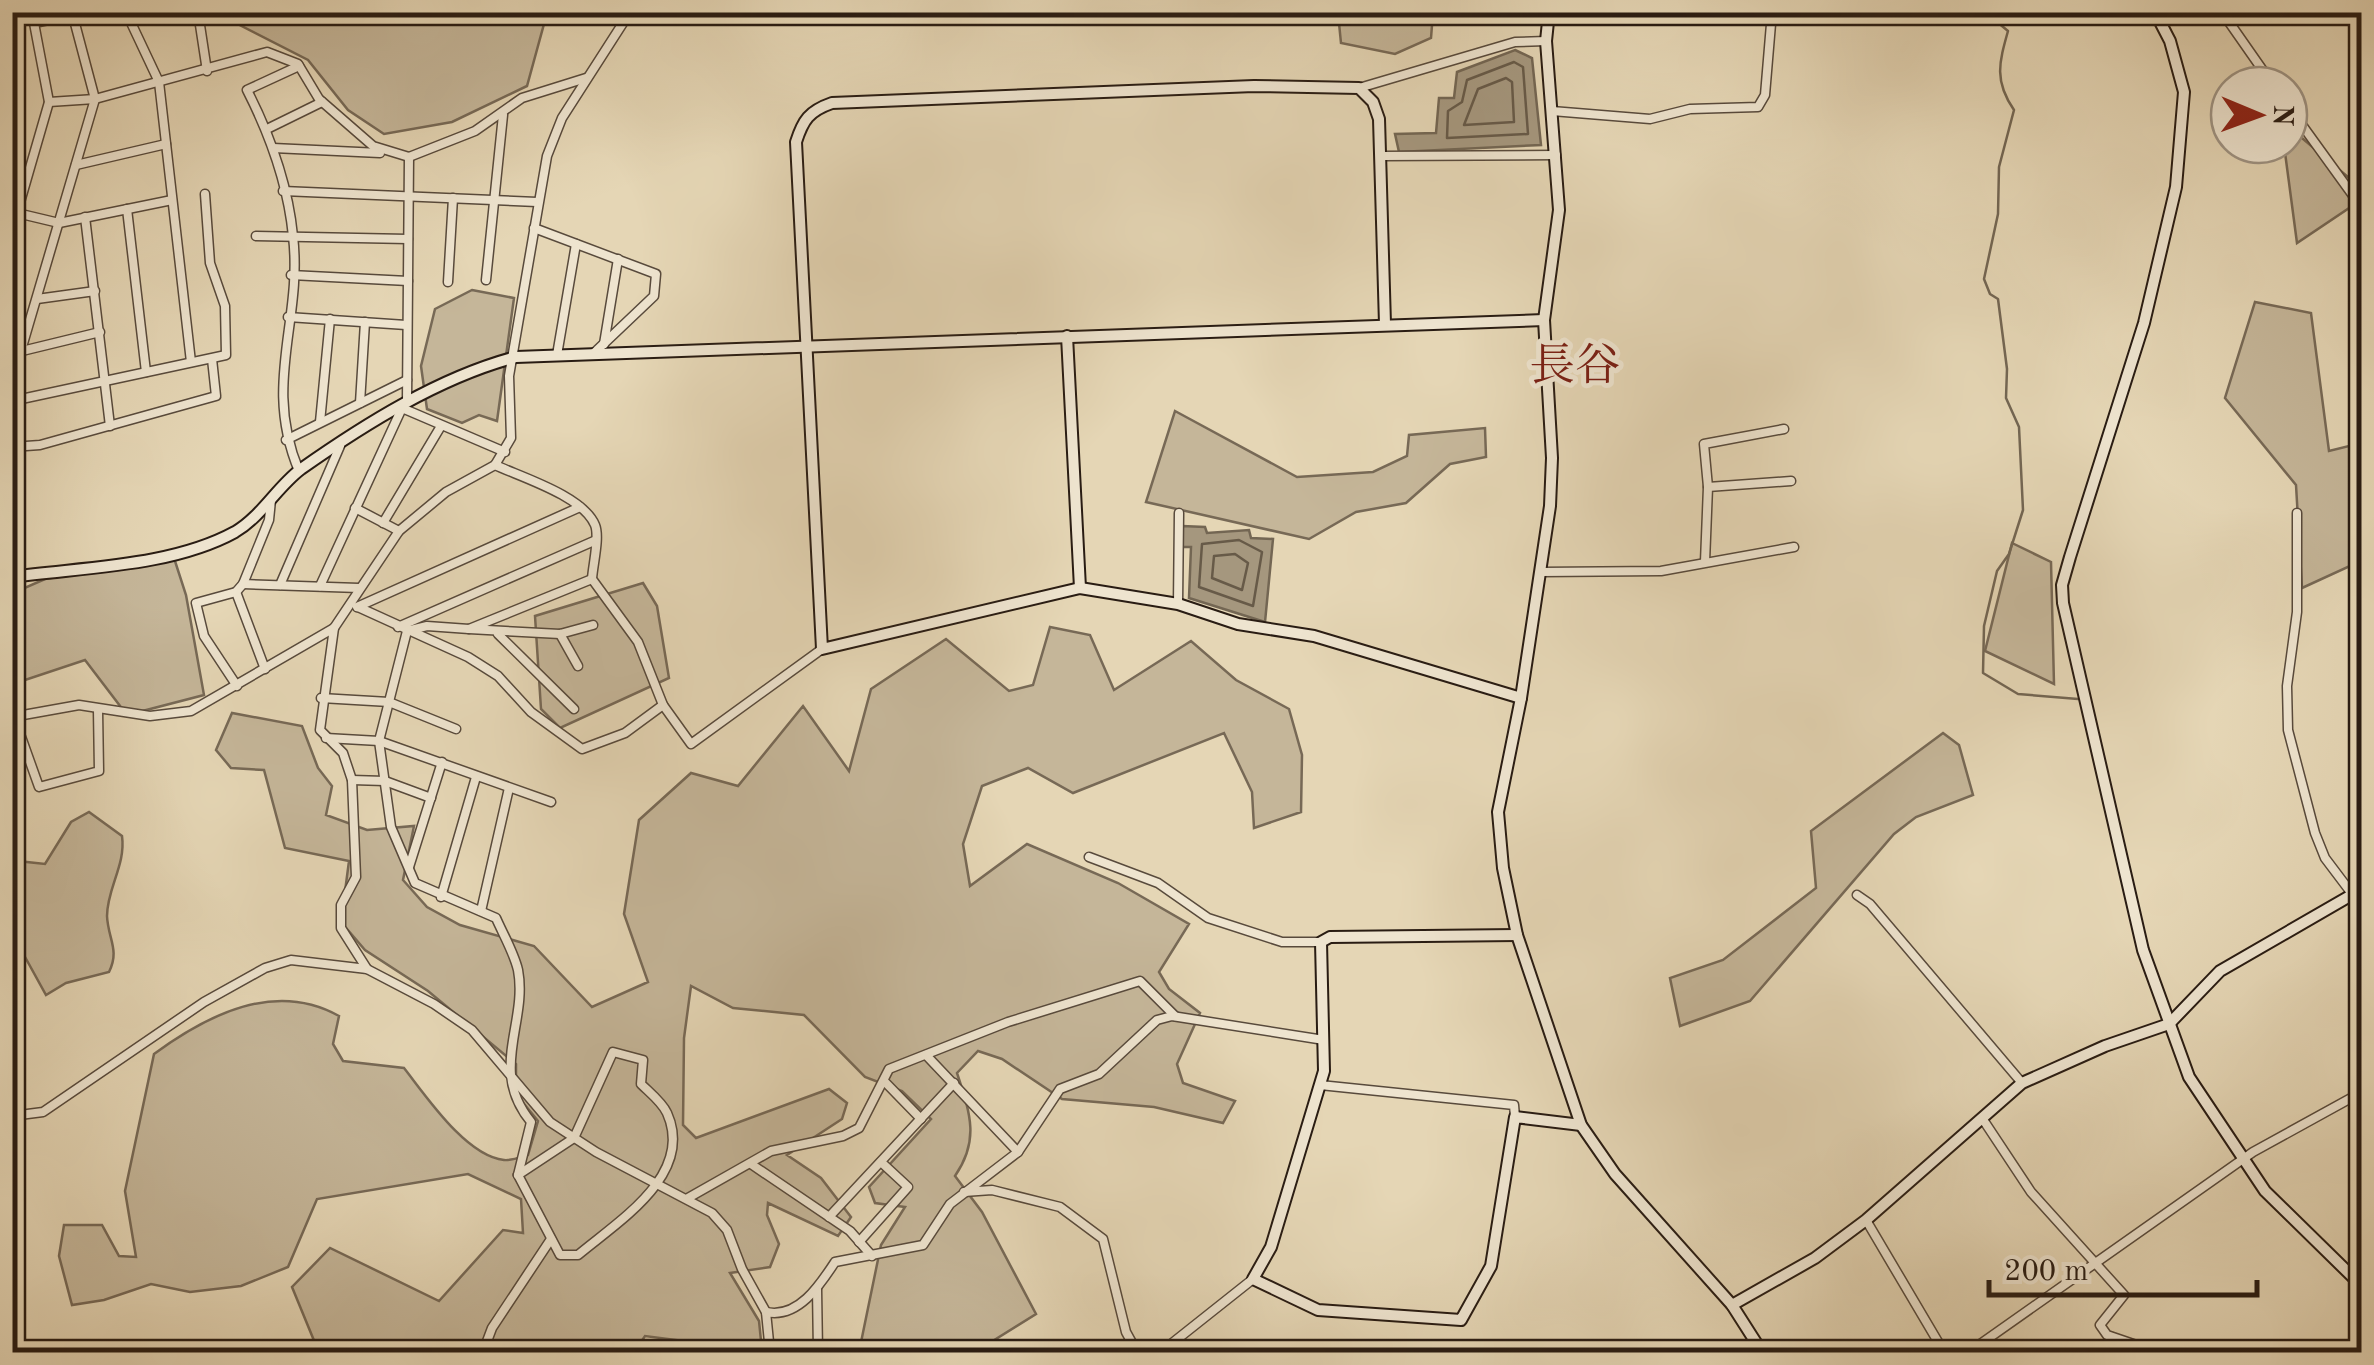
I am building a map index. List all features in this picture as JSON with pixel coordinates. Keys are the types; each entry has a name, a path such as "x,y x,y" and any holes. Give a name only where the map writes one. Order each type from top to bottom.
{"street":[{"path":"12,230 49,102 34,23 86,12"},
{"path":"126,12 159,82 191,362"},
{"path":"198,12 206,72"},
{"path":"1550,12 1546,41 1559,210 1544,320 1552,458 1522,698 1498,822 1517,936 1581,1124 1615,1174 1732,1305 1762,1352"},
{"path":"1552,111 1650,118 1690,109 1758,107 1765,95 1772,12"},
{"path":"2156,12 2170,41 2184,92 2176,187 2144,323 2062,585 2136,926 2190,1077 2241,1160 2283,1214 2362,1286"},
{"path":"2222,12 2260,65"},
{"path":"98,710 100,771 39,786 13,717 80,705 168,716 191,711 334,628 400,532 446,492 495,464 506,452 511,438 506,399 516,356 537,202 554,136 627,13"},
{"path":"12,381 95,98 73,16"},
{"path":"822,648 796,142 802,122 818,108 832,103 1254,86 1359,88 1515,42 1546,41"},
{"path":"49,102 95,98 206,72 267,52 282,54 299,66 339,121 385,153"},
{"path":"299,66 247,90 274,148 294,235 281,411 286,440 299,471"},
{"path":"274,148 409,157 502,115 522,98 587,78"},
{"path":"1359,88 1373,102 1380,119 1386,324"},
{"path":"267,129 322,102"},
{"path":"486,280 502,115"},
{"path":"2309,134 2362,208"},
{"path":"76,165 166,144"},
{"path":"1382,156 1556,155"},
{"path":"320,586 404,407 409,157"},
{"path":"283,191 537,202"},
{"path":"12,401 226,356 225,306 210,262 206,194"},
{"path":"448,282 453,198"},
{"path":"17,212 59,223 172,200"},
{"path":"128,209 146,372"},
{"path":"85,217 110,426"},
{"path":"534,228 656,274 654,296 593,354"},
{"path":"256,236 408,240"},
{"path":"557,355 576,244"},
{"path":"604,344 618,259"},
{"path":"292,275 408,281"},
{"path":"36,299 95,291"},
{"path":"288,318 406,325"},
{"path":"320,422 330,319"},
{"path":"12,578 197,547 240,529 299,471 473,368 516,356 1544,320"},
{"path":"360,403 365,322"},
{"path":"22,351 100,332"},
{"path":"1067,336 1080,588"},
{"path":"12,447 40,446 216,396 212,359"},
{"path":"286,440 407,380"},
{"path":"404,407 506,452"},
{"path":"383,522 441,426"},
{"path":"1705,562 1708,487 1704,444 1784,429"},
{"path":"280,585 340,446"},
{"path":"495,464 580,508 596,527 592,579 638,642 664,705 691,744 822,648 1080,588 1178,604 1238,624 1314,636 1522,698"},
{"path":"1708,487 1790,481"},
{"path":"236,686 204,636 196,603 236,592 242,584 269,520 271,498"},
{"path":"354,508 400,532"},
{"path":"348,610 580,508"},
{"path":"1178,604 1180,513"},
{"path":"2296,513 2297,612 2286,686 2288,730 2325,858 2356,892 2362,907"},
{"path":"398,626 594,542"},
{"path":"1540,572 1661,572 1794,547"},
{"path":"470,629 592,579"},
{"path":"242,584 359,588"},
{"path":"236,592 265,669"},
{"path":"358,606 468,656 498,676 531,712 582,749 625,733 664,705"},
{"path":"407,631 427,626 498,634 560,634 593,625"},
{"path":"334,628 320,730 344,753 352,780 356,877 341,905 341,928 367,970"},
{"path":"407,631 380,740 391,827 415,883 496,918 518,970 516,1011 508,1047 517,1106 531,1122 518,1175 560,1255 573,1258 660,1185 672,1130 666,1110 640,1084 642,1060 614,1052 574,1138 518,1175"},
{"path":"498,634 574,709"},
{"path":"560,634 578,666"},
{"path":"322,698 389,702 456,729"},
{"path":"326,738 380,740 551,802"},
{"path":"409,868 442,762"},
{"path":"440,897 476,776"},
{"path":"352,780 384,781 430,798"},
{"path":"481,912 509,788"},
{"path":"1089,858 1158,883 1208,918 1282,942 1321,942 1330,937 1517,936"},
{"path":"1732,1305 1815,1258 1866,1220 2022,1084 2105,1046 2169,1024 2220,971 2356,892"},
{"path":"1857,895 1870,904 2022,1084"},
{"path":"1161,1352 1253,1279 1271,1247 1320,1084 1324,1040 1321,942"},
{"path":"12,1116 43,1112 204,1002 264,968 290,960 367,970 434,1004 472,1030 550,1122 688,1198 728,1230 742,1269 766,1312 770,1352"},
{"path":"688,1198 771,1151 843,1136 859,1128 889,1069 926,1055 1126,982 1140,980 1175,1016"},
{"path":"766,1312 780,1315 818,1290 835,1262 923,1245 950,1204 1018,1152 1060,1089 1098,1074 1157,1020 1175,1016 1324,1040"},
{"path":"926,1055 1018,1152"},
{"path":"884,1081 921,1120"},
{"path":"830,1217 954,1084"},
{"path":"1253,1279 1318,1310 1461,1320 1491,1266 1514,1105 1320,1084"},
{"path":"1969,1352 2241,1160 2362,1092"},
{"path":"1515,1117 1581,1124"},
{"path":"1982,1118 2032,1192 2098,1261 2124,1295 2100,1324 2107,1335 2148,1348 2147,1352"},
{"path":"859,1242 908,1187 881,1162"},
{"path":"751,1164 830,1217 872,1256"},
{"path":"964,1192 992,1190 1060,1207 1103,1239 1126,1332 1136,1352"},
{"path":"1866,1220 1944,1352"},
{"path":"483,1352 492,1328 551,1240"},
{"path":"818,1290 818,1352"}],"shaded area":[{"path":"216,13 547,13 527,86 452,122 384,134 348,110 308,60"},
{"path":"1338,13 1433,13 1431,38 1395,54 1341,43"},
{"path":"2309,144 2361,188 2361,200 2297,243 2287,165 2309,165"},
{"path":"472,290 514,298 497,421 479,415 462,423 427,409 421,366 435,309"},
{"path":"2255,302 2311,313 2329,451 2361,443 2361,561 2302,588 2296,485 2225,398"},
{"path":"1175,411 1297,477 1373,472 1407,456 1409,435 1485,428 1486,457 1450,464 1406,503 1356,512 1309,539 1146,502"},
{"path":"2012,543 2051,562 2054,684 1985,651"},
{"path":"174,558 186,595 204,695 127,715 85,660 13,684 13,593 45,579"},
{"path":"643,583 657,606 669,678 560,728 541,709 535,616"},
{"path":"1050,627 1090,635 1114,690 1191,641 1236,680 1289,709 1302,755 1301,812 1254,828 1252,792 1224,733 1073,793 1028,768 982,786 963,844 970,886 1027,844 1118,883 1189,924 1159,972 1169,989 1200,1013 1177,1064 1183,1083 1235,1101 1223,1123 1154,1107 1062,1099 1002,1059 978,1051 957,1073 969,1114 970,1138 955,1176 982,1212 1036,1314 975,1352 859,1352 881,1245 905,1207 875,1203 869,1187 931,1119 902,1091 865,1077 804,1015 733,1008 691,986 684,1038 683,1125 696,1138 829,1089 847,1103 842,1119 787,1155 821,1178 851,1217 838,1236 768,1203 767,1215 779,1244 770,1267 730,1273 759,1321 762,1351 645,1336 634,1352 310,1352 315,1343 292,1287 330,1248 439,1301 503,1230 523,1233 521,1199 468,1174 317,1199 288,1267 241,1286 190,1292 151,1284 104,1300 72,1305 59,1256 64,1225 102,1225 119,1256 136,1257 125,1191 154,1054 219,1015 266,1002 291,1001 339,1016 333,1044 343,1061 404,1068 461,1137 490,1156 507,1160 528,1155 538,1121 516,1094 516,1064 428,991 365,950 341,922 349,861 285,848 264,770 231,768 216,750 232,713 302,726 318,768 332,786 326,815 367,830 414,826 403,880 427,907 460,925 534,946 592,1007 648,982 624,914 639,820 691,773 738,786 803,706 849,771 871,689 946,639 1009,691 1033,685"},
{"path":"1943,733 1959,745 1973,795 1916,817 1894,834 1750,1001 1680,1026 1670,978 1723,960 1816,888 1811,831"},
{"path":"13,784 18,861 45,864 71,822 89,812 122,836 123,847 107,916 113,951 109,972 66,983 46,995 19,946 22,904 13,898"}],"water":[{"path":"1515,50 1532,58 1541,145 1399,152 1395,134 1436,133 1439,98 1454,98 1457,72"},
{"path":"1182,526 1205,527 1207,533 1249,530 1251,538 1273,539 1265,622 1189,598 1191,547 1182,547"}],"waterway":[{"path":"1985,12 2008,31 2000,72 2003,90 2014,110 1999,167 1998,214 1984,279 1990,294 1998,299 2007,369 2006,398 2019,427 2023,510 2009,554 1997,571 1984,626 1983,673 2018,694 2078,699"}],"district":[{"name":"長谷","path":"1575,364"}]}
